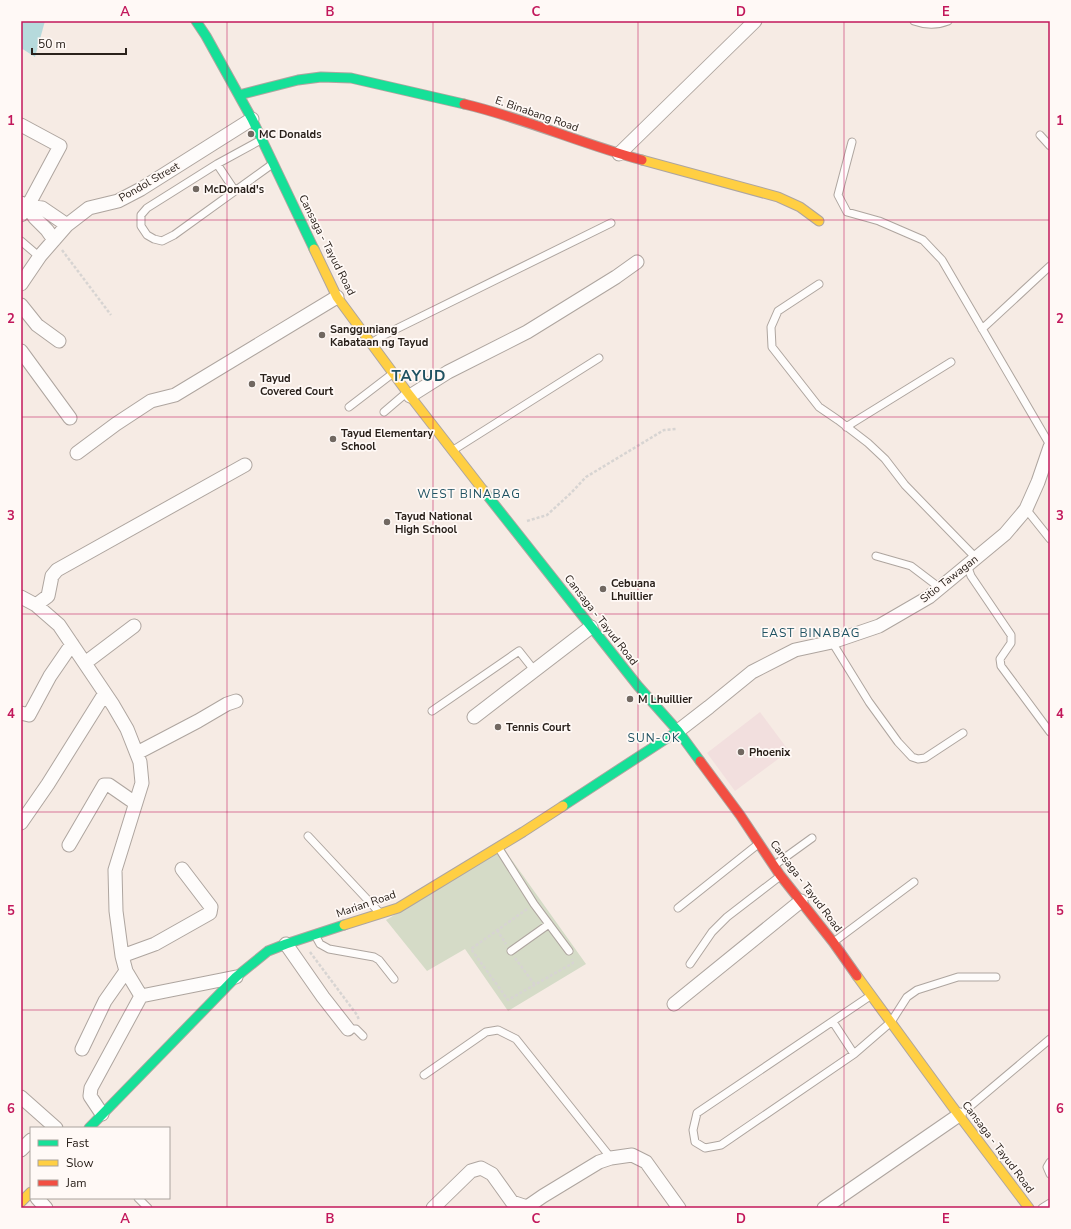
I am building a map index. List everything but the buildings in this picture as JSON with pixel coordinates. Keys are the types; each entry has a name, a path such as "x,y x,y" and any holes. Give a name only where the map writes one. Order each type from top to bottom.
{"main road":[{"name":"Cansaga - Tayud Road","path":"196,21 206,36 252,119 337,297 409,394 591,627 638,686 678,731 760,843 780,875 833,942 1029,1208"},
{"name":"E. Binabang Road","path":"239,96 298,80 321,77 351,78 488,110 619,154 778,196 793,202 819,221"},
{"name":"Marian Road","path":"91,1127 236,977 268,951 315,934 398,908 498,847 678,731"},
{"path":"21,1202 30,1193"}],"street":[{"path":"619,154 755,21"},
{"name":"Pondol Street","path":"21,284 40,256 67,225 89,208 121,200 142,189 252,119"},
{"path":"21,125 60,146 23,208"},
{"path":"23,208 42,208 67,225"},
{"path":"23,208 47,230 54,240"},
{"path":"409,394 448,372 527,332 616,277 637,262"},
{"path":"77,453 116,424 151,401 175,395 337,297"},
{"path":"21,304 37,325 59,341"},
{"path":"21,351 70,418"},
{"name":"Sitio Tawagan","path":"678,731 752,672 795,650 832,642 879,626 928,597 940,588 1005,534 1026,509 1038,482 1050,446"},
{"path":"36,605 48,596 52,576 57,570 245,466"},
{"path":"21,598 36,605 59,625 106,693 127,729 138,753 142,783 115,870 116,910 122,956 126,971 141,996"},
{"path":"85,663 134,626"},
{"path":"474,717 591,627"},
{"path":"21,713 29,715 50,676 72,644"},
{"path":"21,823 48,784 106,693"},
{"path":"138,753 227,704 236,701"},
{"path":"69,845 104,785 109,785 135,803"},
{"path":"122,956 155,944 210,913 211,907 182,869"},
{"path":"674,1004 801,901"},
{"path":"286,944 323,997 352,1029"},
{"path":"82,1049 105,1001 126,971"},
{"path":"141,996 236,977"},
{"path":"102,1114 90,1096 91,1088 141,996"},
{"path":"21,1097 49,1126"},
{"path":"824,1208 959,1115"},
{"path":"21,1150 30,1141"},
{"path":"433,1208 471,1171 481,1168 492,1174 512,1202 527,1207 600,1162 611,1158 632,1155 646,1162 679,1208"},
{"path":"38,1199 46,1208"}],"lane":[{"path":"914,21 939,24 948,21"},
{"path":"1040,135 1050,146"},
{"path":"261,140 217,164 147,208 140,216 141,226 147,235 162,241 174,235 273,164"},
{"path":"852,142 838,194 846,212 879,221 923,240 942,260 1050,446"},
{"path":"217,164 235,191"},
{"path":"371,343 384,335 611,223"},
{"path":"21,241 40,256"},
{"path":"982,329 1050,266"},
{"path":"819,284 778,311 771,326 772,347 818,407 868,443 885,459 905,485 972,561 971,576 1011,636 1011,643 1000,659 1001,666 1050,732"},
{"path":"453,450 599,358"},
{"path":"846,427 951,362"},
{"path":"349,407 393,373"},
{"path":"384,412 409,394"},
{"path":"1026,509 1050,539"},
{"path":"876,556 911,566 940,588"},
{"path":"832,642 869,702 898,742 912,757 918,759 925,758 963,734"},
{"path":"432,711 519,651 534,670"},
{"path":"308,836 380,913"},
{"path":"774,865 812,838"},
{"path":"678,908 760,843"},
{"path":"498,847 534,904 569,951"},
{"path":"690,964 712,932 727,917 780,875"},
{"path":"833,942 914,882"},
{"path":"511,951 549,924"},
{"path":"315,934 320,944 329,949 374,957 379,960 394,979"},
{"path":"871,995 697,1113 693,1130 695,1142 705,1148 721,1145 854,1054 891,1022 907,997 917,990 958,977 996,977"},
{"path":"833,1022 854,1054"},
{"path":"352,1029 363,1036"},
{"path":"424,1075 486,1032 498,1030 516,1039 611,1158"},
{"path":"959,1115 977,1102 1050,1039"},
{"path":"1050,1162 1047,1167 1050,1174"},
{"path":"139,1199 148,1208"},
{"path":"1042,1208 1050,1203"}],"path":[{"path":"54,240 111,315"},
{"path":"512,526 547,515 586,477 664,430 677,429"},
{"path":"300,939 357,1015 360,1022 352,1029"}],"shaded area":[{"path":"760,712 789,751 735,791 707,753"}],"green space":[{"path":"504,849 586,964 508,1011 465,949 427,971 386,920"}],"water":[{"path":"21,21 45,21 35,57 21,48"}],"traffic: fast":[{"path":"196,21 206,36 252,119 314,249"},
{"path":"239,95 298,80 321,77 351,78 464,104"},
{"path":"483,490 638,686 678,731 700,761"},
{"path":"563,806 678,731"},
{"path":"90,1127 236,977 268,951 344,925"}],"traffic: slow":[{"path":"642,160 778,197 800,207 819,221"},
{"path":"314,249 337,297 407,392 483,490"},
{"path":"344,925 398,908 563,806"},
{"path":"857,976 1029,1208"},
{"path":"21,1202 30,1193"}],"traffic: jam":[{"path":"464,104 509,116 620,154 642,160"},
{"path":"700,761 740,815 780,875 833,942 857,976"}],"place":[{"name":"MC Donalds","path":"251,134"},
{"name":"McDonald's","path":"196,189"},
{"name":"Sangguniang Kabataan ng Tayud","path":"322,335"},
{"name":"Tayud Covered Court","path":"252,384"},
{"name":"Tayud Elementary School","path":"333,439"},
{"name":"Tayud National High School","path":"387,522"},
{"name":"Cebuana Lhuillier","path":"603,589"},
{"name":"M Lhuillier","path":"630,699"},
{"name":"Tennis Court","path":"498,727"},
{"name":"Phoenix","path":"741,752"}],"district":[{"name":"TAYUD","path":"419,376"},
{"name":"WEST BINABAG","path":"469,494"},
{"name":"EAST BINABAG","path":"811,633"},
{"name":"SUN-OK","path":"654,738"}]}
